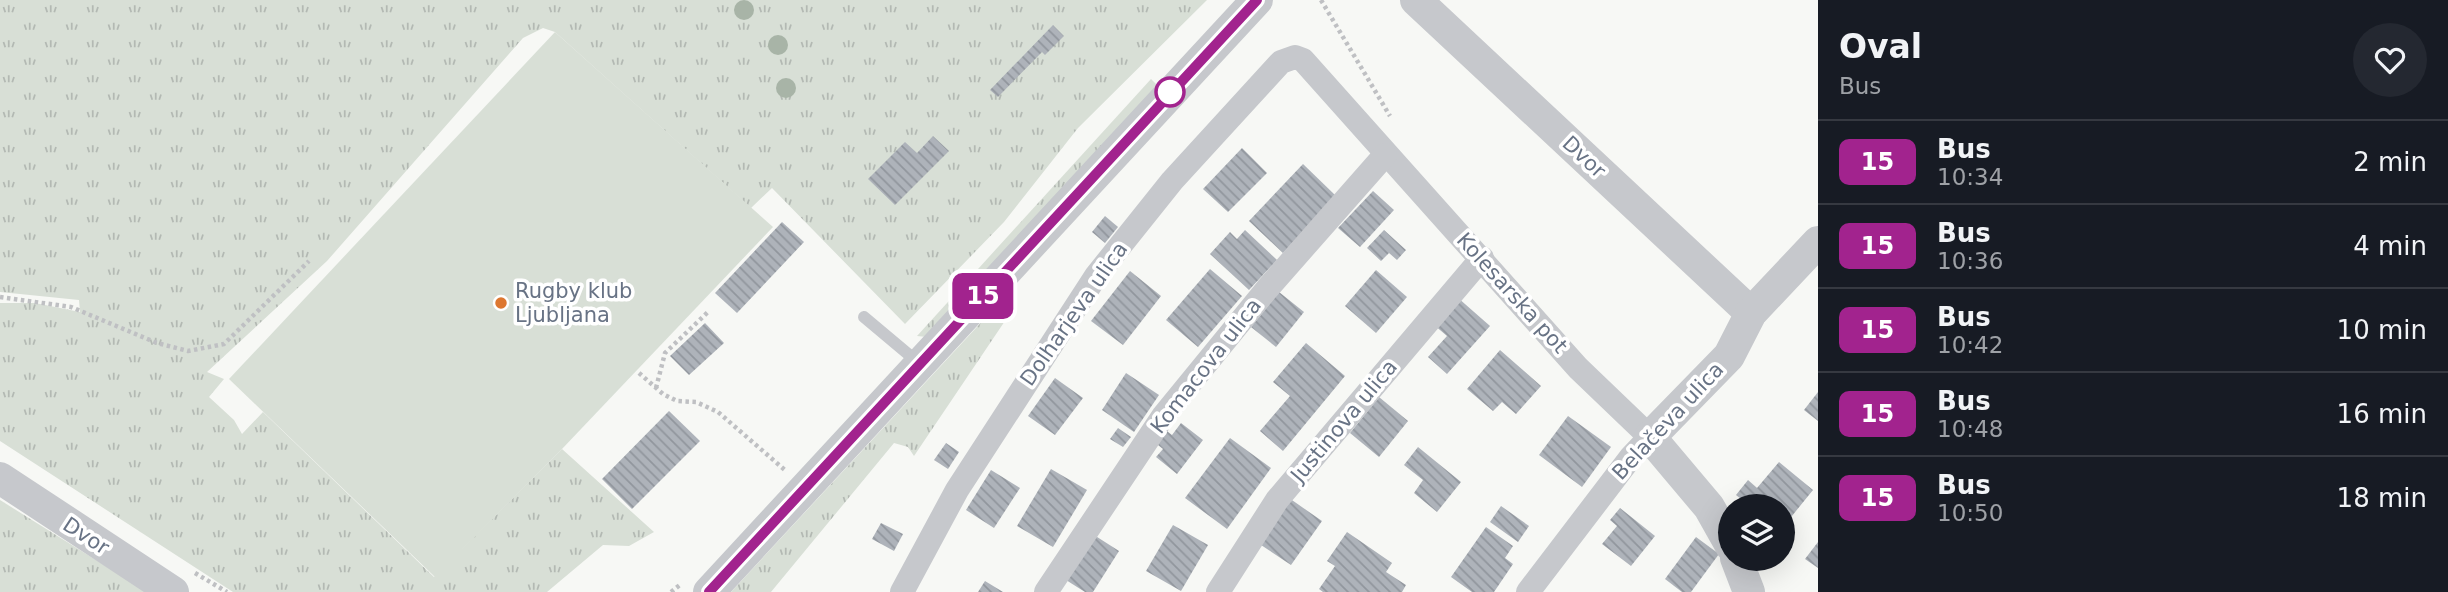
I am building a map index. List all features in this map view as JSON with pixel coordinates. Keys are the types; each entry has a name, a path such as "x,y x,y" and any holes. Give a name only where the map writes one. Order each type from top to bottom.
{"street":[{"path":"709,592 1257,0"},
{"name":"Dvor","path":"1416,0 1751,313"},
{"name":"Kolesarska pot","path":"1281,62 1295,57 1303,60 1385,155 1482,258 1578,368 1650,437 1709,507 1718,523"},
{"name":"Dolharjeva ulica","path":"902,592 957,490 1096,276 1172,181 1281,62"},
{"name":"Komacova ulica","path":"1046,592 1164,415 1267,289 1385,155"},
{"name":"Belačeva ulica","path":"1528,592 1631,457 1729,356 1751,313 1818,242"},
{"name":"Justinova ulica","path":"1217,592 1277,500 1482,258"},
{"name":"Dvor","path":"0,478 173,592"},
{"path":"1740,571 1749,592"}],"lane":[{"path":"864,317 920,364"}],"path":[{"path":"1321,0 1396,127 1398,139 1385,155"},
{"path":"0,297 71,307 157,342 188,351 224,344 309,261"},
{"path":"656,388 665,352 709,312"},
{"path":"639,373 677,401 696,401 718,412 786,472"}],"green space":[{"path":"0,0 1207,0 1078,128 1004,222 905,324 772,188 751,208 555,32 543,28 523,38 327,261 207,372 224,379 209,397 234,420 242,434 263,412 434,577 562,449 654,532 629,546 603,545 547,592 233,592 0,441 0,303 35,303 80,312 79,300 0,292"},
{"name":"Rugby klub Ljubljana","path":"555,32 773,227 562,449 435,577 229,379"},
{"path":"1151,79 1158,86 927,337 917,336"},
{"path":"1001,301 1011,312 914,456 908,447 894,443 771,592 731,592"},
{"path":"0,500 147,592 0,592"}],"building":[{"path":"1053,25 1064,36 1045,55 1042,52 998,97 990,90"},
{"path":"933,136 949,151 895,205 868,179 905,142 917,153"},
{"path":"1242,148 1267,173 1228,212 1203,189"},
{"path":"1303,164 1336,196 1283,253 1249,221"},
{"path":"1373,191 1394,210 1360,247 1338,228"},
{"path":"1105,216 1118,227 1105,243 1092,232"},
{"path":"782,222 804,242 737,313 715,293"},
{"path":"1245,230 1277,260 1249,290 1210,254 1230,232 1237,239"},
{"path":"1384,230 1406,250 1397,260 1389,253 1381,261 1367,248"},
{"path":"1210,269 1242,296 1198,347 1166,320"},
{"path":"1376,270 1407,297 1376,333 1345,306"},
{"path":"1130,271 1161,296 1123,345 1091,321"},
{"path":"1279,292 1304,312 1276,347 1251,327"},
{"path":"1457,297 1490,326 1447,374 1428,357 1447,336 1433,324"},
{"path":"705,323 724,343 689,375 670,356"},
{"path":"1306,343 1345,376 1283,451 1260,431 1290,396 1273,382"},
{"path":"1500,350 1541,386 1516,414 1502,402 1493,411 1467,389"},
{"path":"1126,373 1159,395 1134,432 1102,410"},
{"path":"1055,378 1083,398 1055,435 1028,416"},
{"path":"1818,392 1818,421 1804,410"},
{"path":"1379,397 1408,421 1379,457 1350,433"},
{"path":"669,411 700,441 632,509 602,479"},
{"path":"1568,416 1611,447 1582,487 1539,455"},
{"path":"1181,423 1203,440 1177,474 1156,457 1163,449 1153,441 1163,428 1172,435"},
{"path":"1118,428 1131,437 1123,447 1110,439"},
{"path":"1230,438 1271,468 1227,529 1185,498"},
{"path":"946,443 959,452 948,469 934,460"},
{"path":"1418,447 1461,482 1437,512 1414,493 1423,480 1404,465"},
{"path":"1779,462 1813,490 1795,512 1795,494 1737,494 1748,480 1757,488"},
{"path":"1051,469 1087,490 1053,547 1017,526"},
{"path":"991,470 1020,488 994,528 966,510"},
{"path":"1289,498 1322,521 1291,565 1258,543"},
{"path":"1501,506 1529,526 1518,542 1490,522"},
{"path":"1620,508 1655,536 1631,566 1602,544 1617,526 1610,520"},
{"path":"881,523 903,534 894,551 872,539"},
{"path":"1173,525 1208,545 1181,591 1146,571"},
{"path":"1486,527 1513,546 1505,558 1513,564 1494,592 1472,592 1451,577"},
{"path":"1347,532 1392,563 1386,572 1406,585 1402,592 1323,592 1319,589 1335,566 1327,561"},
{"path":"1094,535 1119,551 1093,592 1085,592 1066,580"},
{"path":"1696,537 1718,553 1691,592 1682,592 1665,579"},
{"path":"1818,542 1818,568 1805,559"},
{"path":"985,581 1003,592 978,592"}],"bus line":[{"name":"15","path":"709,592 1257,0"}],"place":[{"name":"Rugby klub Ljubljana","path":"501,303"}]}
